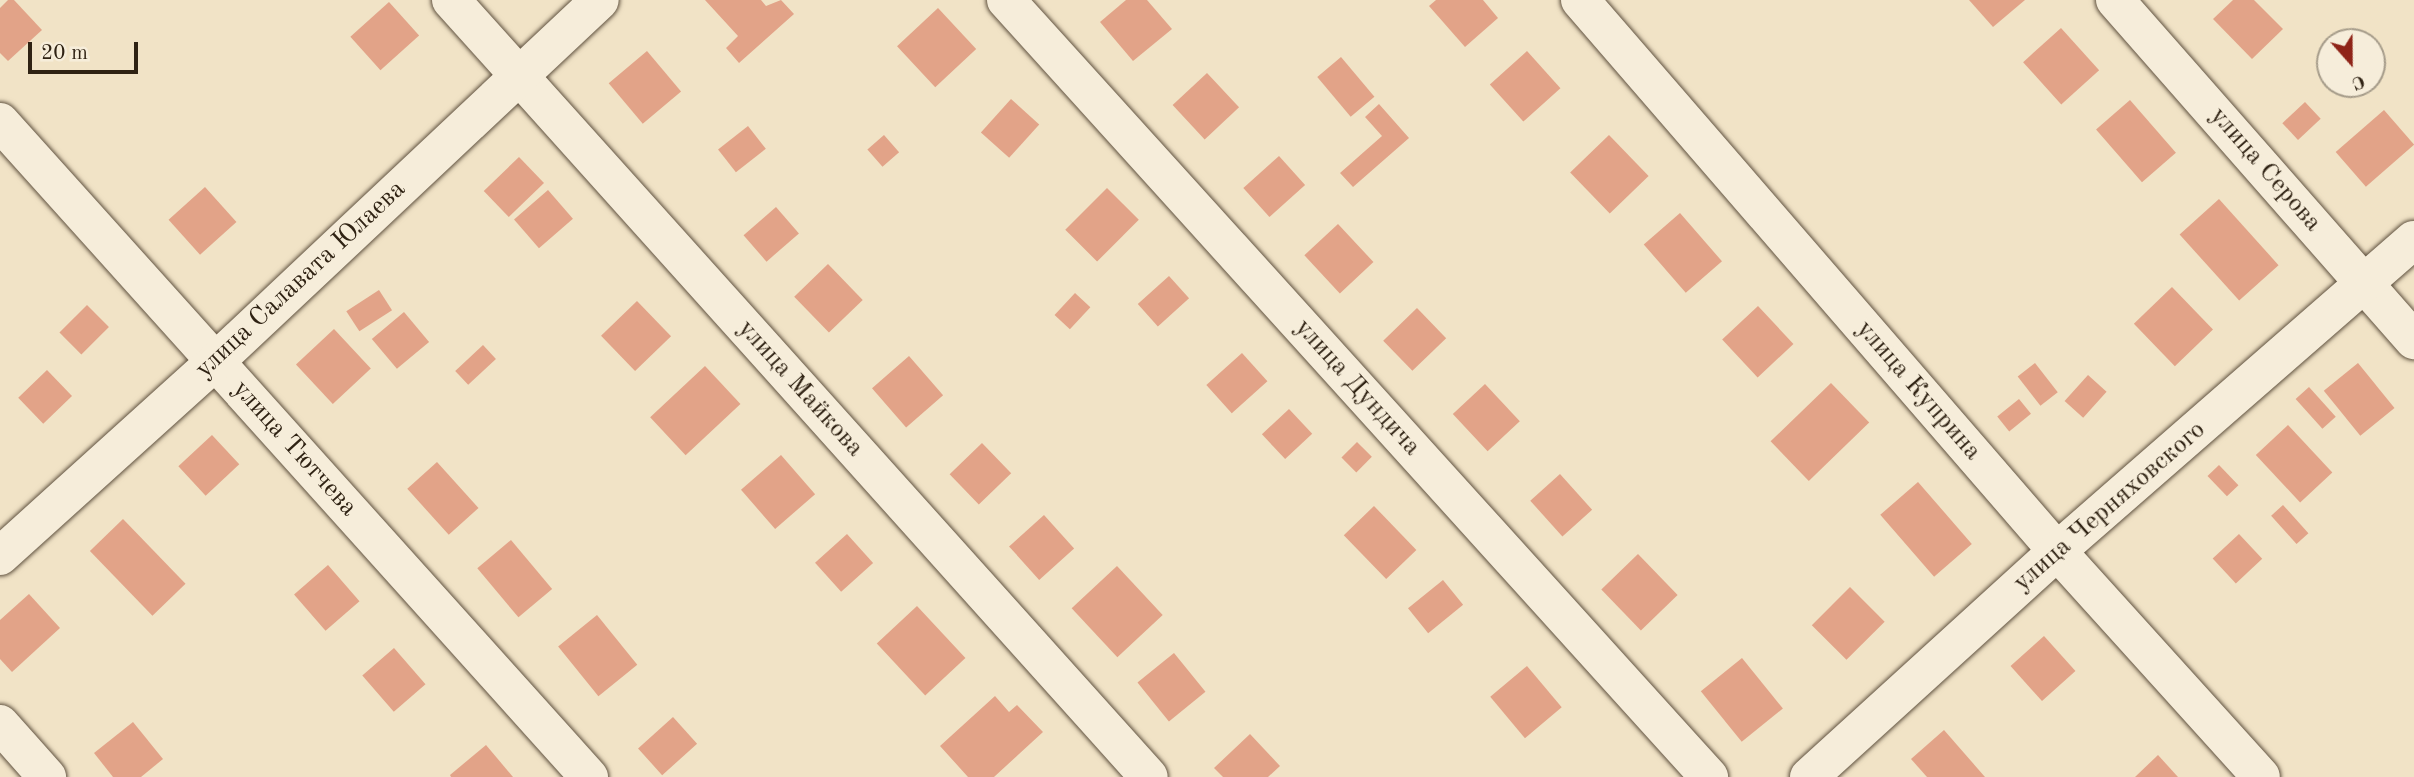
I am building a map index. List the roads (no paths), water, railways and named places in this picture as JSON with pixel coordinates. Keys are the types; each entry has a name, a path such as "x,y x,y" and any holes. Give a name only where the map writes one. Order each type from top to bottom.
{"street":[{"name":"улица Майкова","path":"451,0 1149,777"},
{"name":"улица Салавата Юлаева","path":"0,556 215,362 517,75 600,0"},
{"name":"улица Дундича","path":"1006,0 1709,777"},
{"name":"улица Куприна","path":"1580,0 2057,551 2261,777"},
{"name":"улица Серова","path":"2115,0 2414,340"},
{"name":"улица Тютчева","path":"0,121 589,777"},
{"name":"улица Черняховского","path":"1809,777 2057,551 2414,240"},
{"path":"0,724 47,777"}]}
